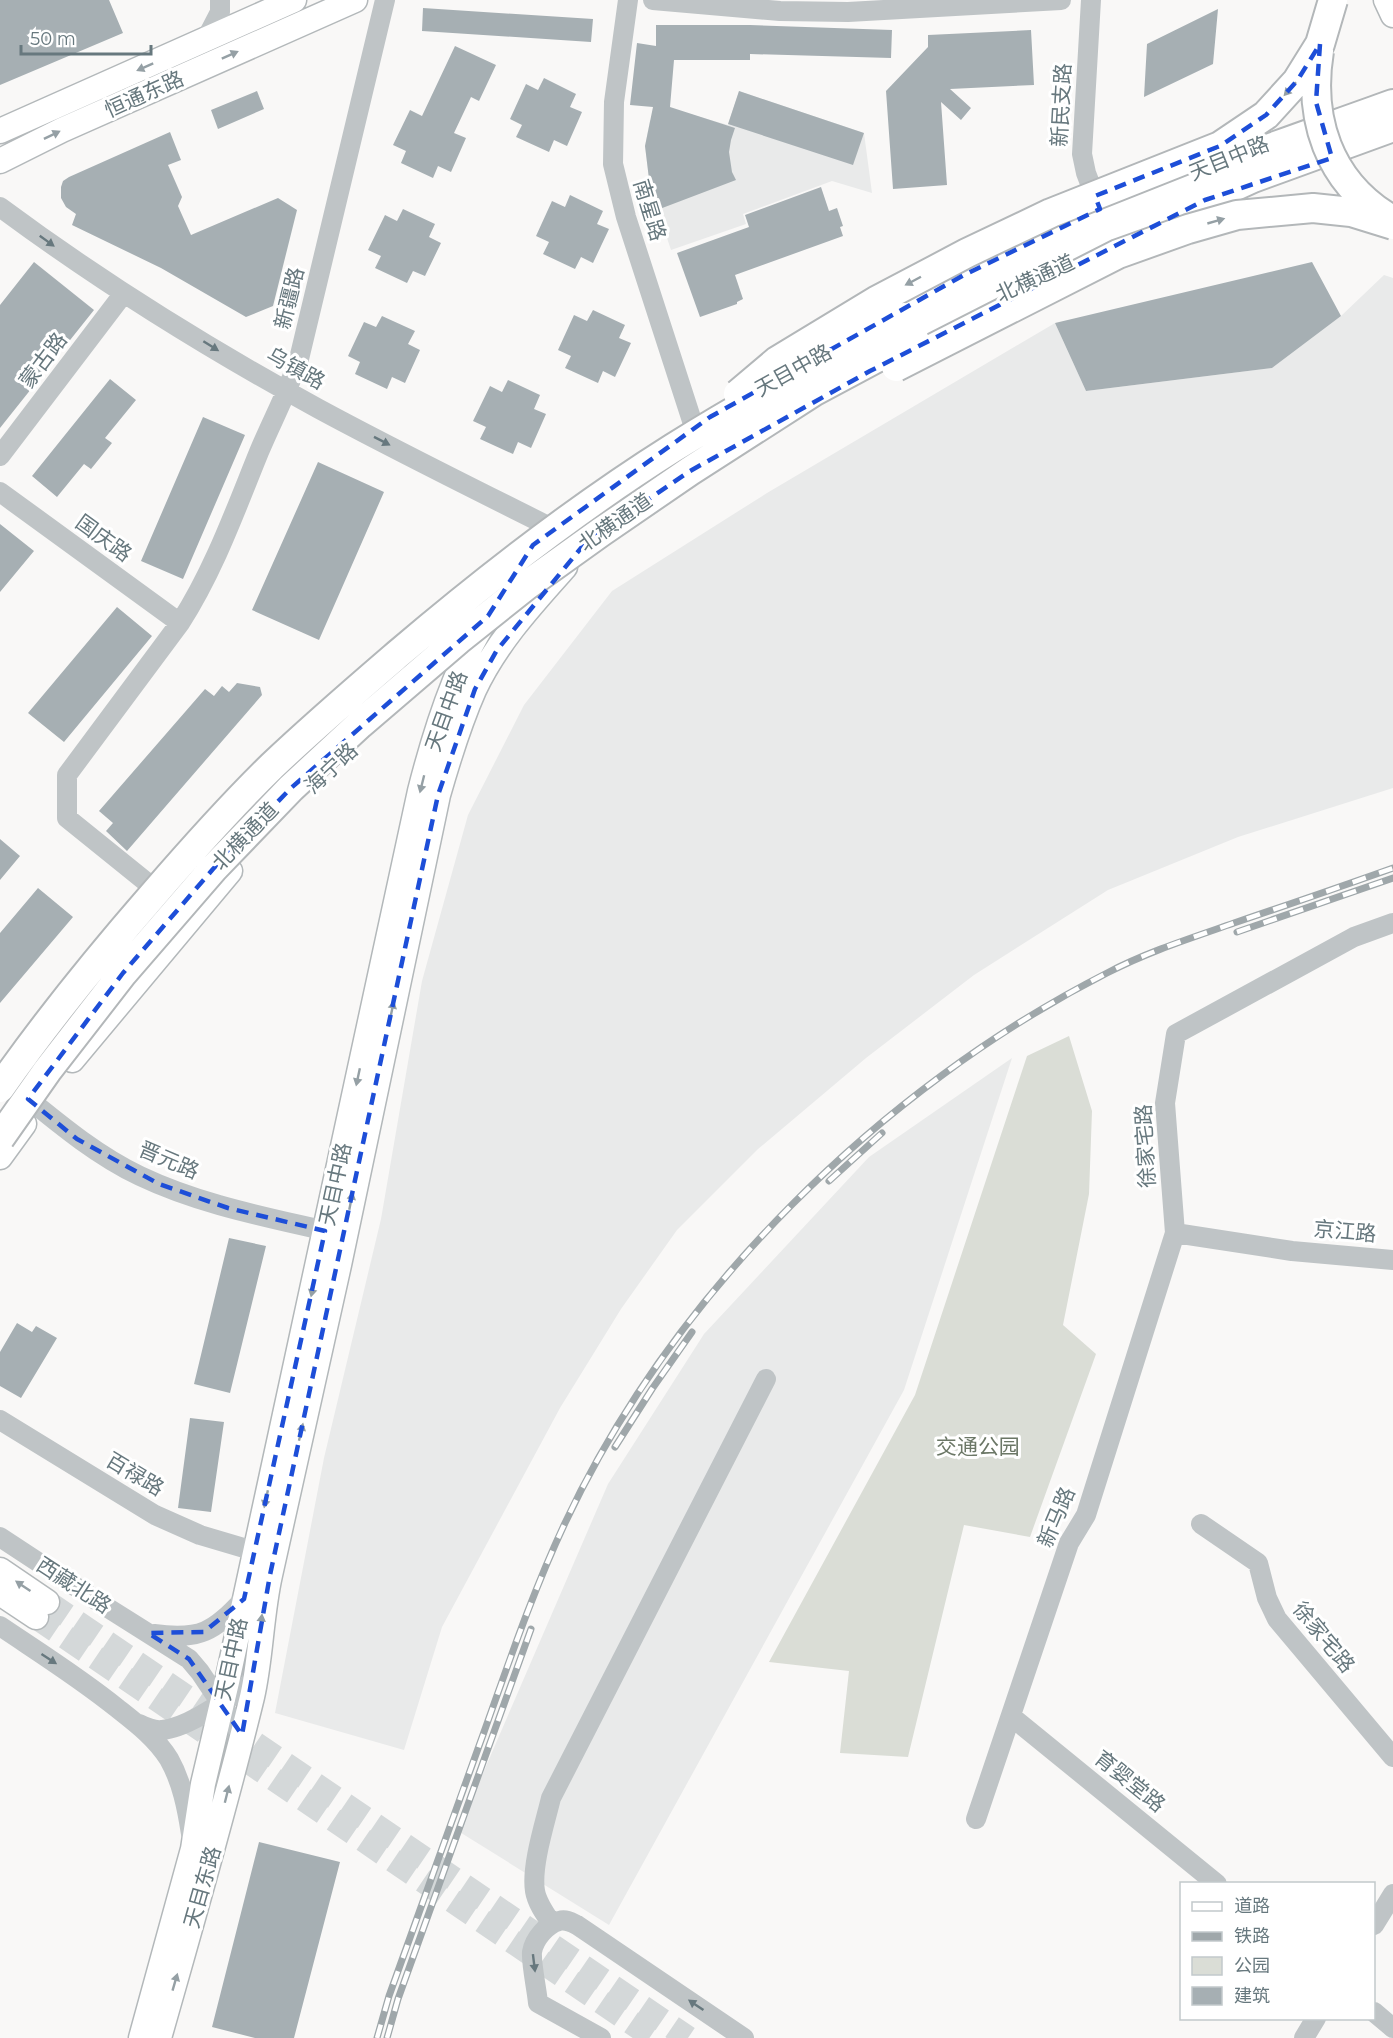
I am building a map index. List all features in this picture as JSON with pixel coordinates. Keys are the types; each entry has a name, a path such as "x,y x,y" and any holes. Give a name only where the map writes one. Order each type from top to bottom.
{"highway":[{"path":"1333,0 1320,44 1316,72 1316,102 1320,130 1330,155 1343,176 1359,195 1393,223"},
{"path":"672,449 777,361 876,301 967,253 1051,213 1220,146 1266,115 1297,81 1320,44 1330,17 1342,0"},
{"name":"北横通道","path":"0,1088 101,955 191,850 271,767 440,618 509,562 672,449 798,375 904,317 1145,197 1393,104"},
{"name":"北横通道","path":"0,1138 47,1071 123,973 213,869 291,788 360,724 527,585 690,471 813,392 1014,287 1253,178 1393,127"},
{"path":"690,471 828,404 932,348 1118,254 1188,229 1237,215 1312,208 1350,212 1393,223"}],"main road":[{"name":"恒通东路","path":"0,131 294,0"},
{"name":"恒通东路","path":"0,161 62,130 355,0"},
{"path":"1386,0 1393,15"},
{"name":"天目中路","path":"242,1735 255,1681 270,1575 420,791 437,730 472,644 546,525 597,487 694,427 964,275 1100,209 1393,92"},
{"name":"天目中路","path":"193,1849 203,1784 254,1551 335,1233 438,795 455,738 475,689 497,650 524,614 581,548 801,409 870,371 1205,200 1393,136"},
{"path":"0,1076 20,1045 150,885 223,803 299,732 444,605 546,525"},
{"name":"海宁路","path":"0,1157 36,1106 222,879 273,824 324,773 512,611 581,548"},
{"name":"西藏北路","path":"0,1570 41,1610 0,1593"},
{"name":"天目东路","path":"159,2038 214,1846 242,1735"},
{"name":"天目东路","path":"141,2038 193,1849"}],"street":[{"path":"206,39 220,12 220,0"},
{"name":"新疆路","path":"150,885 67,818 67,775 180,623 210,572 272,421 287,391 299,359 385,0"},
{"name":"南星路","path":"628,0 614,102 613,164 626,217 694,427"},
{"path":"653,0 780,11 848,12 903,5 1061,0"},
{"name":"新民支路","path":"1091,0 1082,154 1086,173 1100,209"},
{"name":"乌镇路","path":"0,207 59,250 124,292 287,391 546,525 581,548"},
{"name":"蒙古路","path":"0,456 124,292"},
{"name":"国庆路","path":"0,492 180,623"},
{"name":"徐家宅路","path":"1175,1233 1165,1103 1176,1034 1354,937 1393,923"},
{"name":"晋元路","path":"0,1076 77,1139 116,1163 159,1184 228,1208 335,1233"},
{"name":"京江路","path":"1175,1233 1292,1251 1393,1260"},
{"name":"新马路","path":"976,1819 1069,1543 1086,1515 1175,1233"},
{"path":"552,1924 540,1905 535,1890 535,1870 551,1798 766,1378"},
{"name":"百禄路","path":"0,1420 155,1515 200,1535 254,1551"},
{"name":"徐家宅路","path":"1201,1524 1258,1563 1267,1598 1277,1619 1393,1757"},
{"name":"西藏北路","path":"0,1537 182,1653 195,1665 242,1735"},
{"name":"西藏北路","path":"148,1633 177,1635 204,1632 221,1623 244,1599"},
{"path":"0,1626 85,1683 134,1721 160,1747 177,1777 188,1811 193,1849"},
{"path":"191,1720 205,1698 205,1687 200,1672"},
{"path":"134,1721 146,1727 161,1730 191,1720 255,1681"},
{"name":"育婴堂路","path":"1012,1717 1214,1882"},
{"path":"1375,1924 1393,1894"},
{"path":"601,2038 538,2003 532,1952 536,1940 552,1924 568,1920 577,1925 744,2038"},
{"path":"1375,2013 1393,2028"},
{"path":"1304,2038 1315,2020"}],"highlighted area":[{"path":"1320,44 1316,102 1332,158 1205,200 870,371 690,471 586,542 497,650 475,689 438,795 270,1575 242,1735 189,1659 148,1633 204,1632 244,1599 325,1231 228,1208 159,1184 77,1139 28,1099 123,973 213,869 291,788 488,616 533,545 710,417 964,275 1100,209 1095,196 1220,146 1266,115 1297,81"}],"shaded area":[{"path":"739,91 864,133 872,193 832,181 743,214 746,224 671,250 650,187 645,146 650,120 686,129 690,114 728,125"},
{"path":"1384,275 1393,278 1393,788 1238,837 1108,890 974,975 866,1058 758,1149 677,1230 621,1309 560,1408 442,1627 404,1750 275,1713 324,1458 381,1219 422,981 468,815 524,705 612,591 767,493 1055,323 1086,391 1272,368 1341,316"},
{"path":"1012,1058 904,1390 609,1925 458,1831 608,1484 704,1334 869,1157"}],"green space":[{"name":"交通公园","path":"1069,1036 1092,1111 1089,1194 1063,1325 1096,1354 1030,1537 964,1525 908,1757 840,1753 849,1671 769,1662 915,1395 1027,1056"}],"building":[{"path":"0,0 109,0 123,33 0,85"},
{"path":"423,8 593,19 591,42 422,31"},
{"path":"1218,9 1213,64 1144,97 1147,44"},
{"path":"656,25 750,25 892,30 891,58 750,54 750,60 674,60 670,107 735,128 729,152 732,172 736,180 657,210 650,187 645,146 653,107 630,105 637,43 656,46"},
{"path":"1031,30 1034,85 950,89 971,108 961,120 941,102 947,185 893,189 886,91 928,47 928,35"},
{"path":"455,46 496,65 479,101 471,97 454,133 466,138 451,172 438,166 433,178 401,163 406,151 393,145 410,110 422,116"},
{"path":"544,78 576,94 570,107 582,112 567,146 554,140 549,152 516,137 522,125 510,119 526,84 538,90"},
{"path":"257,91 264,109 218,129 211,110"},
{"path":"739,91 864,133 853,165 728,124"},
{"path":"170,132 181,160 168,165 182,197 178,206 191,235 278,198 297,210 273,306 246,317 161,268 72,225 76,214 66,207 61,198 63,181"},
{"path":"821,187 829,211 837,208 843,226 840,227 843,236 735,275 743,299 737,304 700,317 677,253 749,227 745,215"},
{"path":"570,195 603,211 597,224 609,229 593,263 581,257 575,269 543,254 549,242 536,236 552,201 565,207"},
{"path":"403,209 435,224 429,237 441,243 425,276 413,271 407,283 375,268 381,256 368,250 385,215 397,221"},
{"path":"34,262 94,310 0,428 0,305"},
{"path":"1312,262 1341,316 1272,368 1086,391 1055,323"},
{"path":"593,310 625,325 619,338 631,343 615,377 603,371 598,383 565,368 571,356 558,350 574,315 587,321"},
{"path":"382,316 415,331 408,344 420,350 405,383 392,377 387,389 355,374 360,362 348,356 364,322 376,327"},
{"path":"110,379 136,400 105,438 112,443 91,469 84,464 57,497 32,476"},
{"path":"508,380 540,395 534,409 546,414 531,448 518,442 513,454 480,439 486,427 473,421 490,386 502,392"},
{"path":"203,417 245,435 183,579 141,561"},
{"path":"318,462 384,492 319,640 252,610"},
{"path":"0,524 34,551 0,592"},
{"path":"117,607 152,636 64,742 28,713"},
{"path":"237,683 260,687 262,695 127,851 106,831 113,823 99,811 205,689 214,696 222,686 229,692"},
{"path":"0,839 20,856 0,880"},
{"path":"38,888 73,917 0,1003 0,933"},
{"path":"229,1238 266,1246 230,1393 194,1384"},
{"path":"17,1323 32,1332 36,1326 57,1338 21,1398 0,1386 0,1352"},
{"path":"190,1418 224,1422 211,1512 178,1508"},
{"path":"259,1842 340,1862 294,2038 255,2038 212,2027"}],"tunnel":[{"path":"47,1602 688,2038"},
{"path":"36,1617 654,2038"}],"railway":[{"path":"377,2038 389,1996 512,1653 542,1574 565,1523 610,1438 663,1356 724,1278 792,1205 865,1137 942,1075 1023,1020 1122,965 1153,952 1393,868"},
{"path":"1237,932 1393,878"},
{"path":"829,1181 882,1133"},
{"path":"615,1447 692,1332"},
{"path":"387,2038 398,1999 531,1629"}]}
